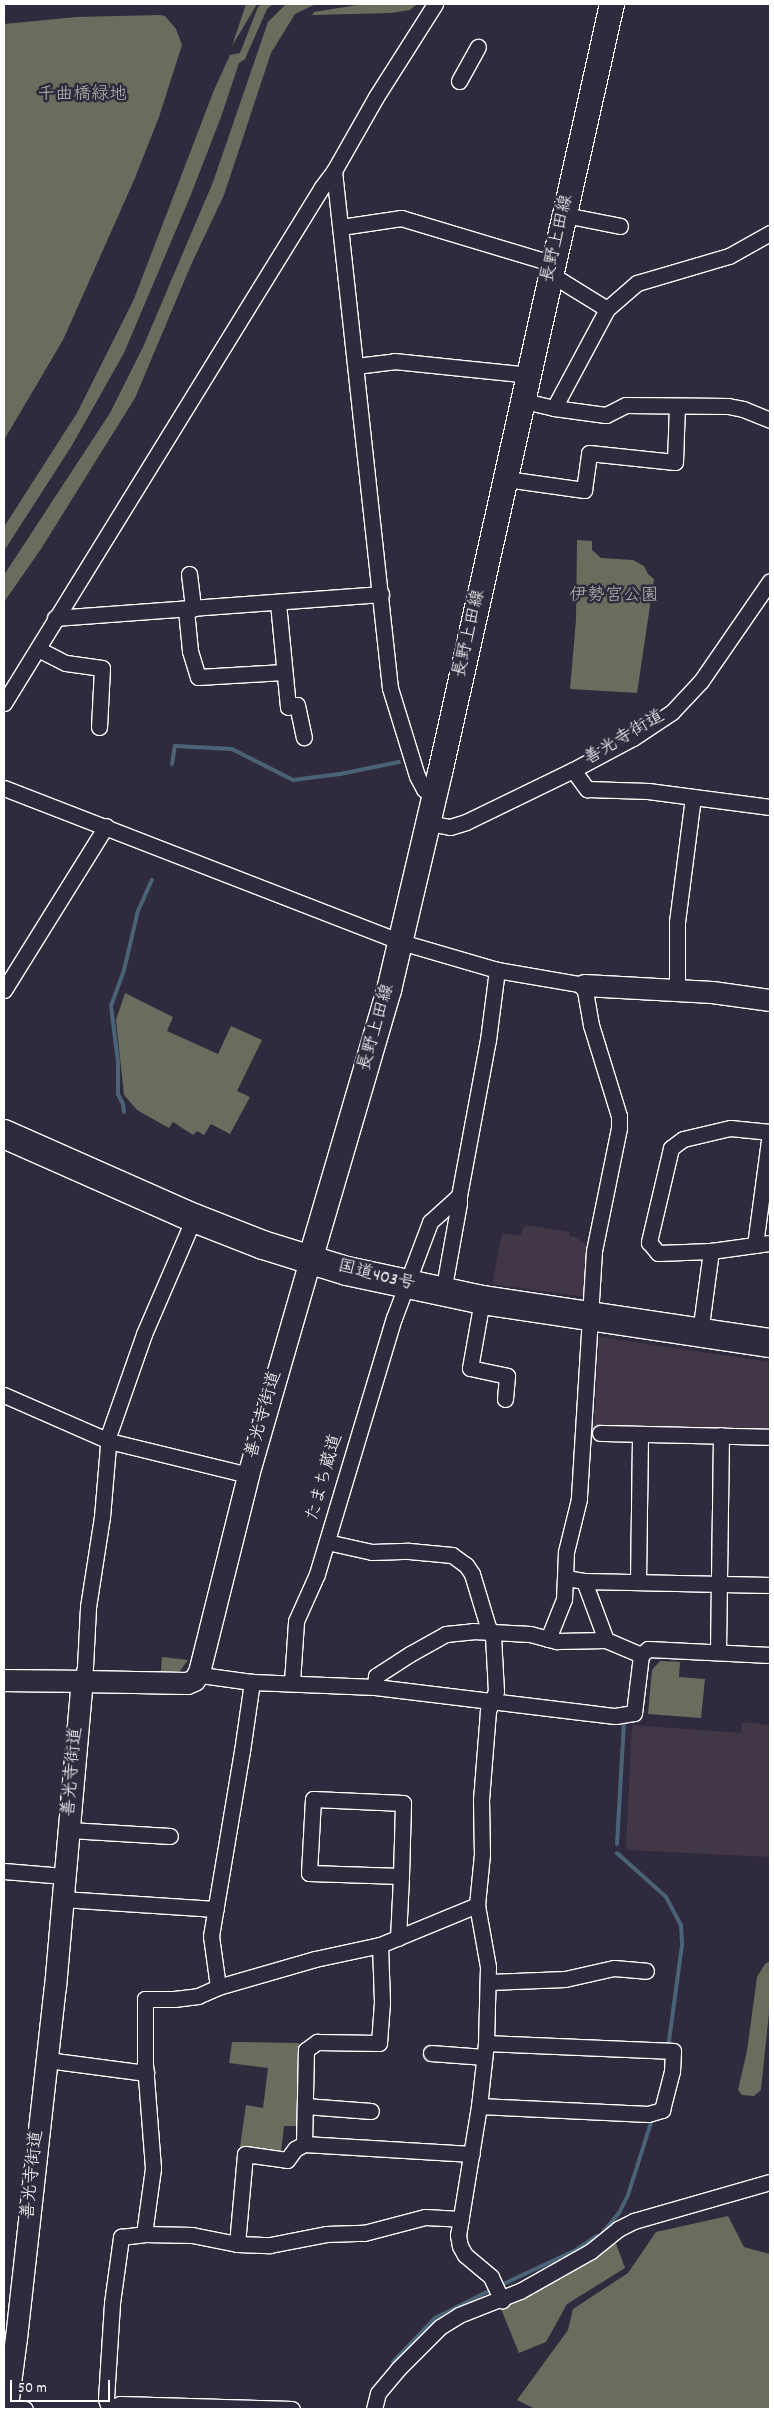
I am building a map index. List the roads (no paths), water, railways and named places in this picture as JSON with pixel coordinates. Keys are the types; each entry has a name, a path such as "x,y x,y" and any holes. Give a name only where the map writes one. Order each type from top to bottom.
{"highway":[{"name":"国道403号","path":"4,1134 194,1218 262,1245 310,1260 406,1286 482,1300 770,1343"}],"main road":[{"name":"長野上田線","path":"310,1260 387,999 401,942 612,4"}],"street":[{"path":"4,703 317,194 334,171 376,97 435,4"},
{"path":"459,81 478,47"},
{"path":"334,171 390,688 417,776 424,789 435,797"},
{"path":"565,215 620,226"},
{"path":"341,227 401,218 552,271 560,280 607,309"},
{"path":"554,408 607,309 637,283 729,256 770,234"},
{"path":"356,366 394,361 530,374"},
{"path":"524,401 554,408 606,415 626,405 728,406 743,408 770,420"},
{"path":"506,479 584,490 589,453 675,462 677,406"},
{"path":"189,574 190,651 198,677 284,672"},
{"name":"善光寺街道","path":"429,823 443,827 460,825 573,770 633,738 672,712 701,681 726,641 770,581"},
{"path":"55,618 381,594"},
{"path":"278,603 288,707 297,705 304,737"},
{"path":"38,649 66,663 102,668 100,727"},
{"path":"573,770 587,789 648,791 770,807"},
{"path":"4,788 401,942 497,970 584,985 712,992 770,1000"},
{"path":"677,990 677,922 693,797"},
{"path":"4,990 106,826"},
{"path":"443,1292 459,1203 458,1196 488,1040 497,970"},
{"path":"548,1639 564,1599 566,1552 579,1499 594,1251 619,1128 619,1116 591,1025 584,985"},
{"path":"755,1245 768,1162 770,1132 730,1128 683,1139 671,1148 649,1242 658,1253 711,1251 770,1243"},
{"name":"たまち蔵道","path":"292,1682 296,1621 315,1581 364,1414 406,1286 430,1222 458,1196"},
{"path":"82,1681 85,1667 88,1607 102,1517 109,1441 144,1334 194,1218"},
{"path":"700,1333 711,1251"},
{"name":"善光寺街道","path":"199,1672 248,1476 310,1260"},
{"path":"482,1300 470,1368 507,1376 505,1399"},
{"path":"4,1395 109,1441 248,1476"},
{"path":"600,1433 770,1437"},
{"path":"638,1581 640,1435"},
{"path":"718,1651 721,1435"},
{"path":"327,1542 372,1552 409,1551 452,1555 466,1565 472,1574 493,1636 496,1691 488,1711 481,1799 482,1854 477,1906 489,1982 479,2106 458,2235 460,2246 465,2255 491,2277 498,2292"},
{"path":"566,1578 584,1581 770,1585"},
{"path":"584,1581 606,1640"},
{"path":"375,1687 376,1676 446,1634 490,1630 530,1634 548,1639 606,1640 641,1655"},
{"path":"4,1680 187,1683 194,1680 199,1672 208,1676 252,1682 292,1682 375,1687 615,1716 634,1713 641,1655 648,1649 770,1655"},
{"name":"善光寺街道","path":"12,2407 55,1987 82,1681"},
{"path":"218,1987 211,1936 252,1682"},
{"path":"398,1938 401,1876 403,1803 312,1799 309,1873 401,1876"},
{"path":"69,1830 170,1836"},
{"path":"4,1871 64,1876"},
{"path":"62,1899 216,1909"},
{"path":"144,2234 153,2168 146,2073 145,1999 174,1999 198,1996 218,1987 315,1959 380,1945 477,1906"},
{"path":"304,2144 306,2050 318,2042 379,2043 382,2002 380,1945"},
{"path":"489,1982 565,1979 614,1968 646,1971"},
{"path":"431,2053 485,2050 667,2051 672,2071 667,2095 654,2113 479,2106"},
{"path":"47,2060 146,2073"},
{"path":"306,2106 371,2111"},
{"path":"237,2244 245,2154 287,2160 296,2149 304,2144 472,2154"},
{"path":"374,2409 378,2393 440,2328 498,2292 591,2251 618,2229 634,2221 770,2182"},
{"path":"292,2409 120,2404 109,2409 106,2399 112,2303 121,2237 144,2234 192,2235 237,2244 270,2245 326,2234 364,2232 426,2217 461,2219"}],"waterway":[{"path":"172,764 175,746 232,749 293,780 340,774 399,762"},
{"path":"124,1112 123,1104 118,1094 118,1062 111,1006 124,970 138,911 152,880"},
{"path":"617,1844 624,1724"},
{"path":"617,1853 666,1897 681,1925 682,1945 668,2048"},
{"path":"603,2232 619,2213 628,2195 653,2116"},
{"path":"499,2286 576,2250 597,2236"},
{"path":"393,2362 435,2318 493,2289"}],"park label":[{"name":"千曲橋緑地","path":"82,96"},
{"name":"伊勢宮公園","path":"614,597"}]}
